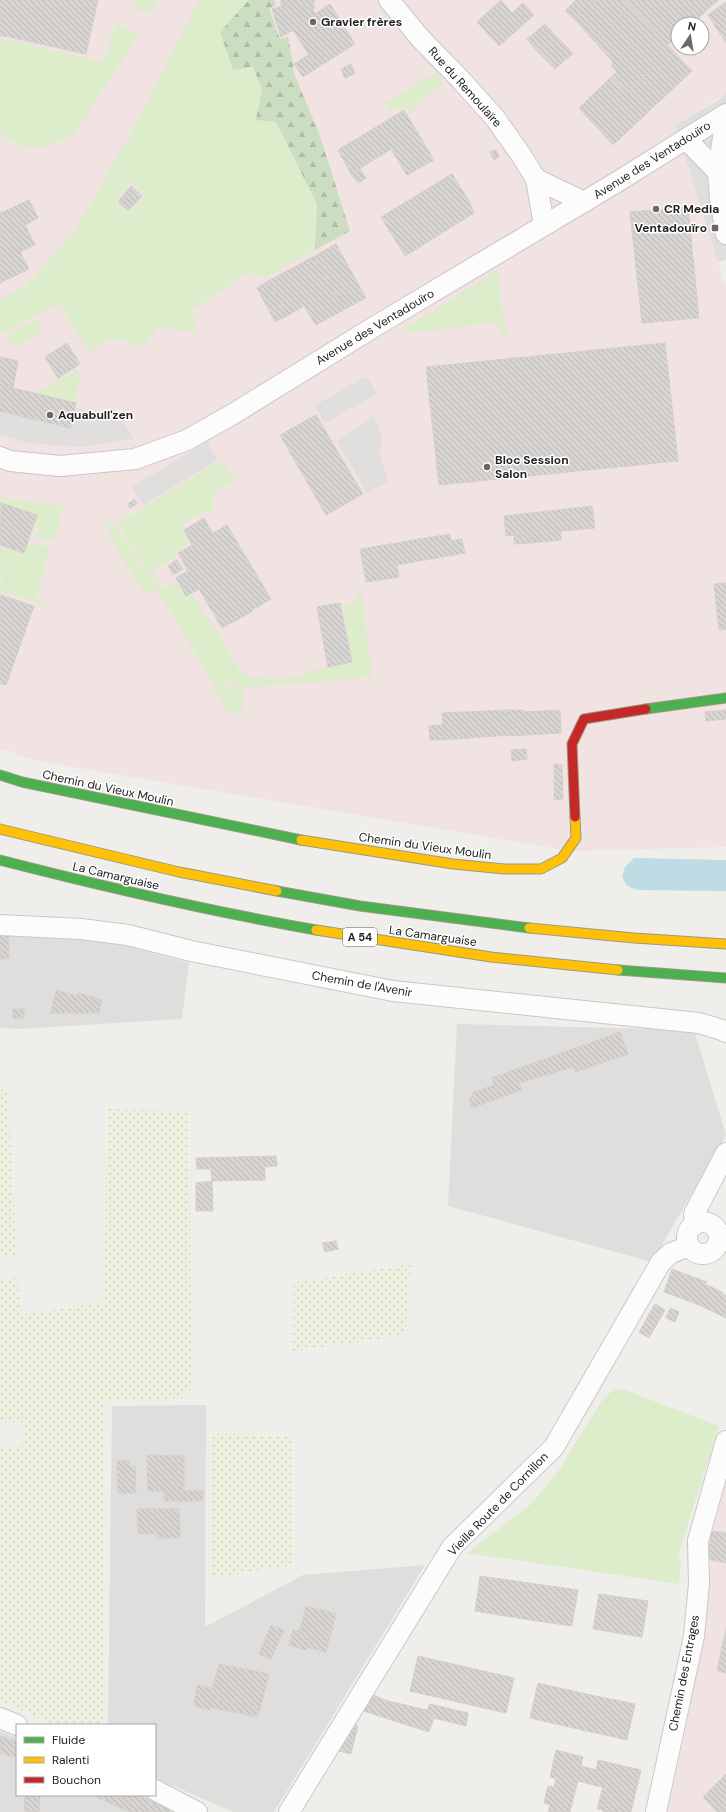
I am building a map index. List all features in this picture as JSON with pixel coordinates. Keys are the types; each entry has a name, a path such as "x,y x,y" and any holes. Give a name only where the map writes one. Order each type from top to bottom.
{"main road":[{"name":"Chemin du Vieux Moulin","path":"0,775 22,782 286,838 453,864 504,869 541,869 562,858 576,838 572,744 584,719 614,713 726,698"},
{"name":"La Camarguaise","path":"0,829 76,850 299,896 429,917 542,931 726,944"},
{"name":"La Camarguaise","path":"0,860 103,887 304,928 541,963 726,978"}],"street":[{"name":"Rue du Remoulaïre","path":"389,0 420,38 495,118 536,179 544,225"},
{"path":"726,116 718,172 720,198 726,234"},
{"name":"Avenue des Ventadouïro","path":"0,457 10,461 60,466 135,459 187,440 233,414 374,327 726,116"},
{"path":"686,139 718,172"},
{"path":"536,179 584,202"},
{"name":"Chemin de l'Avenir","path":"0,925 81,929 128,935 191,951 393,991 699,1023 726,1032"},
{"path":"711,1222 691,1228 687,1236 689,1246 700,1254 710,1252 720,1253 718,1241 719,1237 711,1222 694,1214 723,1168"},
{"name":"Vieille Route de Cornillon","path":"289,1812 452,1547 554,1447 661,1262 671,1253 689,1246"},
{"name":"Chemin des Entrages","path":"656,1812 694,1636 699,1584 698,1540 726,1441"},
{"path":"0,1718 16,1725"},
{"path":"156,1791 197,1812"}],"shaded area":[{"path":"0,0 726,0 726,94 675,125 726,288 726,847 571,851 37,761 0,748"},
{"path":"726,93 726,260 718,262 675,125 719,100"},
{"path":"366,376 377,394 325,423 314,406"},
{"path":"75,408 123,421 134,439 81,447 28,443 0,435 0,411 70,428"},
{"path":"374,415 382,437 379,453 389,481 367,493 337,441"},
{"path":"207,442 218,460 143,505 132,487"},
{"path":"0,932 93,937 189,963 182,1019 19,1029 0,1028"},
{"path":"457,1024 694,1030 726,1135 652,1262 448,1206"},
{"path":"206,1405 205,1627 303,1575 425,1565 274,1812 233,1812 156,1778 156,1724 108,1724 112,1406"},
{"path":"726,1482 726,1812 668,1812 695,1683 716,1518"},
{"path":"0,1731 16,1738 16,1796 148,1796 178,1812 0,1812"}],"green space":[{"path":"136,0 158,0 151,12 135,11"},
{"path":"200,0 249,0 220,32 253,67 262,89 256,120 276,122 317,204 315,250 262,279 249,272 192,310 197,333 160,327 140,347 112,338 89,352 59,303 0,335 0,300 26,286 76,230 141,114","holes":["131,183 145,196 128,214 115,202"]},
{"path":"249,0 274,0 276,5 269,9 280,39 288,37 295,76 320,136 350,231 315,250 317,204 276,122 256,120 262,89 253,67 233,70 220,32"},
{"path":"117,23 139,34 75,133 55,144 38,148 20,145 0,135 0,38 103,62"},
{"path":"437,72 444,81 442,85 418,103 411,116 406,105 390,112 385,103"},
{"path":"497,271 506,336 501,336 496,323 407,333 403,329"},
{"path":"36,319 43,332 14,349 7,335"},
{"path":"77,370 81,377 74,402 36,393"},
{"path":"222,460 235,482 212,493 214,514 207,511 181,524 189,544 177,551 176,556 152,571 162,588 176,582 186,596 191,593 223,640 239,670 250,678 290,679 311,671 352,662 343,604 354,604 361,586 372,677 245,688 231,686 214,678 229,688 245,690 241,714 228,712 202,664 118,523"},
{"path":"0,496 27,502 68,507 62,512 53,541 35,537 37,528 33,528 37,515 1,503 0,506"},
{"path":"113,522 156,590 146,595 120,555 106,525"},
{"path":"28,543 50,547 36,599 49,604 45,605 0,591 3,572 0,571 0,547 24,553"},
{"path":"0,1090 8,1090 16,1255 0,1256"},
{"path":"108,1109 188,1111 192,1387 182,1398 104,1401 103,1724 53,1724 0,1700 0,1448 23,1446 23,1422 0,1421 0,1280 17,1277 22,1315 104,1302"},
{"path":"411,1264 405,1335 293,1351 294,1283"},
{"path":"620,1388 719,1426 678,1556 681,1562 679,1584 467,1553 531,1504 559,1470 603,1399 611,1392"},
{"path":"211,1434 291,1436 293,1565 211,1578"}],"water":[{"path":"634,858 726,860 726,891 637,890 627,886 622,877 625,867"}],"building":[{"path":"0,0 98,0 86,54 0,35"},
{"path":"281,0 314,0 314,9 281,5"},
{"path":"501,0 512,13 523,3 534,15 499,46 477,22"},
{"path":"576,0 595,0 574,19 565,11"},
{"path":"595,0 624,0 631,7 594,41 574,19"},
{"path":"624,0 718,0 701,16 670,16 670,43 668,45"},
{"path":"726,2 726,43 710,16 708,15"},
{"path":"330,4 355,44 317,68 293,30 281,37 272,9 285,5 312,9 315,14"},
{"path":"631,7 651,27 614,63 594,41"},
{"path":"545,24 556,36 538,52 527,39"},
{"path":"651,27 670,48 670,52 627,94 611,77 617,72 611,65"},
{"path":"556,36 573,53 555,69 538,52"},
{"path":"670,52 670,56 678,56 692,71 646,114 627,94"},
{"path":"308,55 317,68 303,77 294,64"},
{"path":"351,64 355,73 345,78 341,69"},
{"path":"611,77 646,114 613,145 579,108"},
{"path":"404,110 434,160 407,175 391,149 351,174 338,150"},
{"path":"496,150 499,157 494,160 490,152"},
{"path":"360,169 366,178 358,183 351,174"},
{"path":"452,174 469,201 474,213 405,256 381,217"},
{"path":"131,186 142,196 128,211 118,202"},
{"path":"29,200 38,218 25,225 35,245 20,252 29,269 0,283 0,211 1,213"},
{"path":"688,207 699,318 642,323 630,212"},
{"path":"336,244 366,298 345,309 313,257"},
{"path":"313,257 345,309 316,325 304,306 287,316 268,281"},
{"path":"268,281 287,316 275,322 257,288"},
{"path":"67,343 80,364 58,378 45,357"},
{"path":"665,343 678,461 439,485 426,367"},
{"path":"0,357 18,361 13,388 0,385"},
{"path":"0,385 76,403 70,428 0,411"},
{"path":"316,415 363,494 326,515 280,435"},
{"path":"134,499 137,504 130,508 128,504"},
{"path":"1,503 37,515 24,553 0,545"},
{"path":"592,506 595,528 561,531 561,540 531,543 530,534 506,536 504,516"},
{"path":"204,518 206,522 186,534 184,530"},
{"path":"206,522 213,533 227,525 271,599 222,628 199,589 186,596 176,578 188,571 178,553 192,545 186,534"},
{"path":"450,534 451,541 462,539 465,553 397,565 399,577 366,582 360,549"},
{"path":"530,534 531,543 514,544 514,535"},
{"path":"177,560 183,569 173,575 168,566"},
{"path":"726,583 726,629 719,630 714,584"},
{"path":"0,595 34,606 6,685 0,684"},
{"path":"340,603 352,662 328,667 317,607"},
{"path":"507,710 510,735 443,740 442,713"},
{"path":"507,710 523,710 523,712 560,710 561,733 510,736"},
{"path":"726,710 726,719 706,721 705,712"},
{"path":"442,725 443,740 430,740 429,726"},
{"path":"526,749 527,759 512,761 511,750"},
{"path":"554,764 562,765 563,799 554,800"},
{"path":"0,933 8,933 9,958 0,959"},
{"path":"56,990 77,996 79,993 102,1000 99,1013 51,1013"},
{"path":"13,1009 24,1009 24,1018 13,1018"},
{"path":"620,1032 628,1054 575,1072 573,1067 519,1083 522,1090 499,1098 492,1078"},
{"path":"494,1085 499,1098 477,1106 472,1093"},
{"path":"473,1096 477,1106 472,1108 469,1098"},
{"path":"276,1156 277,1166 265,1167 265,1180 212,1181 211,1169 197,1169 196,1158"},
{"path":"212,1181 213,1211 196,1211 196,1183"},
{"path":"336,1241 338,1249 325,1252 322,1243"},
{"path":"672,1269 707,1282 705,1284 720,1291 726,1296 726,1318 699,1305 664,1292"},
{"path":"655,1304 665,1310 649,1338 639,1332"},
{"path":"670,1308 679,1312 675,1322 666,1318"},
{"path":"147,1455 177,1456 176,1491 148,1491"},
{"path":"177,1456 184,1456 184,1491 176,1491"},
{"path":"129,1460 130,1467 135,1466 136,1493 118,1493 117,1461"},
{"path":"164,1491 203,1491 203,1501 164,1501"},
{"path":"137,1509 179,1509 180,1538 158,1538 158,1534 138,1534"},
{"path":"712,1531 726,1533 726,1563 710,1560 709,1549"},
{"path":"480,1576 529,1583 523,1619 475,1611"},
{"path":"529,1583 578,1590 572,1626 523,1619"},
{"path":"599,1594 648,1601 642,1637 593,1629"},
{"path":"306,1606 336,1614 328,1644 309,1639 306,1650 289,1645 293,1630 300,1631"},
{"path":"271,1625 284,1630 276,1647 264,1642"},
{"path":"726,1628 726,1673 717,1671"},
{"path":"309,1639 328,1644 326,1652 307,1647"},
{"path":"264,1642 276,1647 271,1659 259,1654"},
{"path":"418,1656 466,1667 458,1702 410,1691"},
{"path":"219,1664 269,1674 260,1709 210,1698"},
{"path":"466,1667 514,1678 506,1713 458,1702"},
{"path":"538,1683 586,1694 578,1729 530,1718"},
{"path":"197,1685 212,1688 210,1698 260,1709 257,1717 210,1707 210,1710 194,1706"},
{"path":"368,1693 388,1701 427,1710 434,1718 429,1732 357,1709"},
{"path":"586,1694 635,1704 627,1740 578,1729"},
{"path":"430,1704 468,1713 466,1726 434,1718 427,1710"},
{"path":"349,1723 358,1726 351,1754 339,1751"},
{"path":"0,1736 16,1742 16,1758 0,1753"},
{"path":"556,1750 583,1757 581,1766 596,1770 598,1760 641,1770 631,1812 603,1812 609,1789 578,1781 570,1812 548,1812 550,1805 544,1803 548,1786 554,1787 556,1779 550,1777"},
{"path":"726,1774 726,1812 717,1812 703,1797"},
{"path":"603,1787 609,1789 604,1810 597,1809"},
{"path":"25,1796 40,1796 39,1812 24,1811"},
{"path":"94,1796 132,1796 125,1810"},
{"path":"132,1796 140,1796 169,1810 169,1812 131,1812 125,1810"}],"traffic: fast":[{"path":"646,709 726,698"},
{"path":"0,775 22,782 301,840"},
{"path":"0,860 158,898 316,930"},
{"path":"277,891 360,906 529,928"},
{"path":"618,970 726,978"}],"traffic: slow":[{"path":"301,840 453,864 504,869 541,869 562,858 576,838 575,817"},
{"path":"0,829 179,872 277,891"},
{"path":"529,928 634,938 726,944"},
{"path":"316,930 491,957 618,970"}],"traffic: jam":[{"path":"575,817 572,744 584,719 646,709"}],"place":[{"name":"Gravier frères","path":"313,22"},
{"name":"CR Media","path":"656,209"},
{"name":"Ventadouïro","path":"715,228"},
{"name":"Aquabull'zen","path":"50,415"},
{"name":"Bloc Session Salon","path":"487,467"}]}
